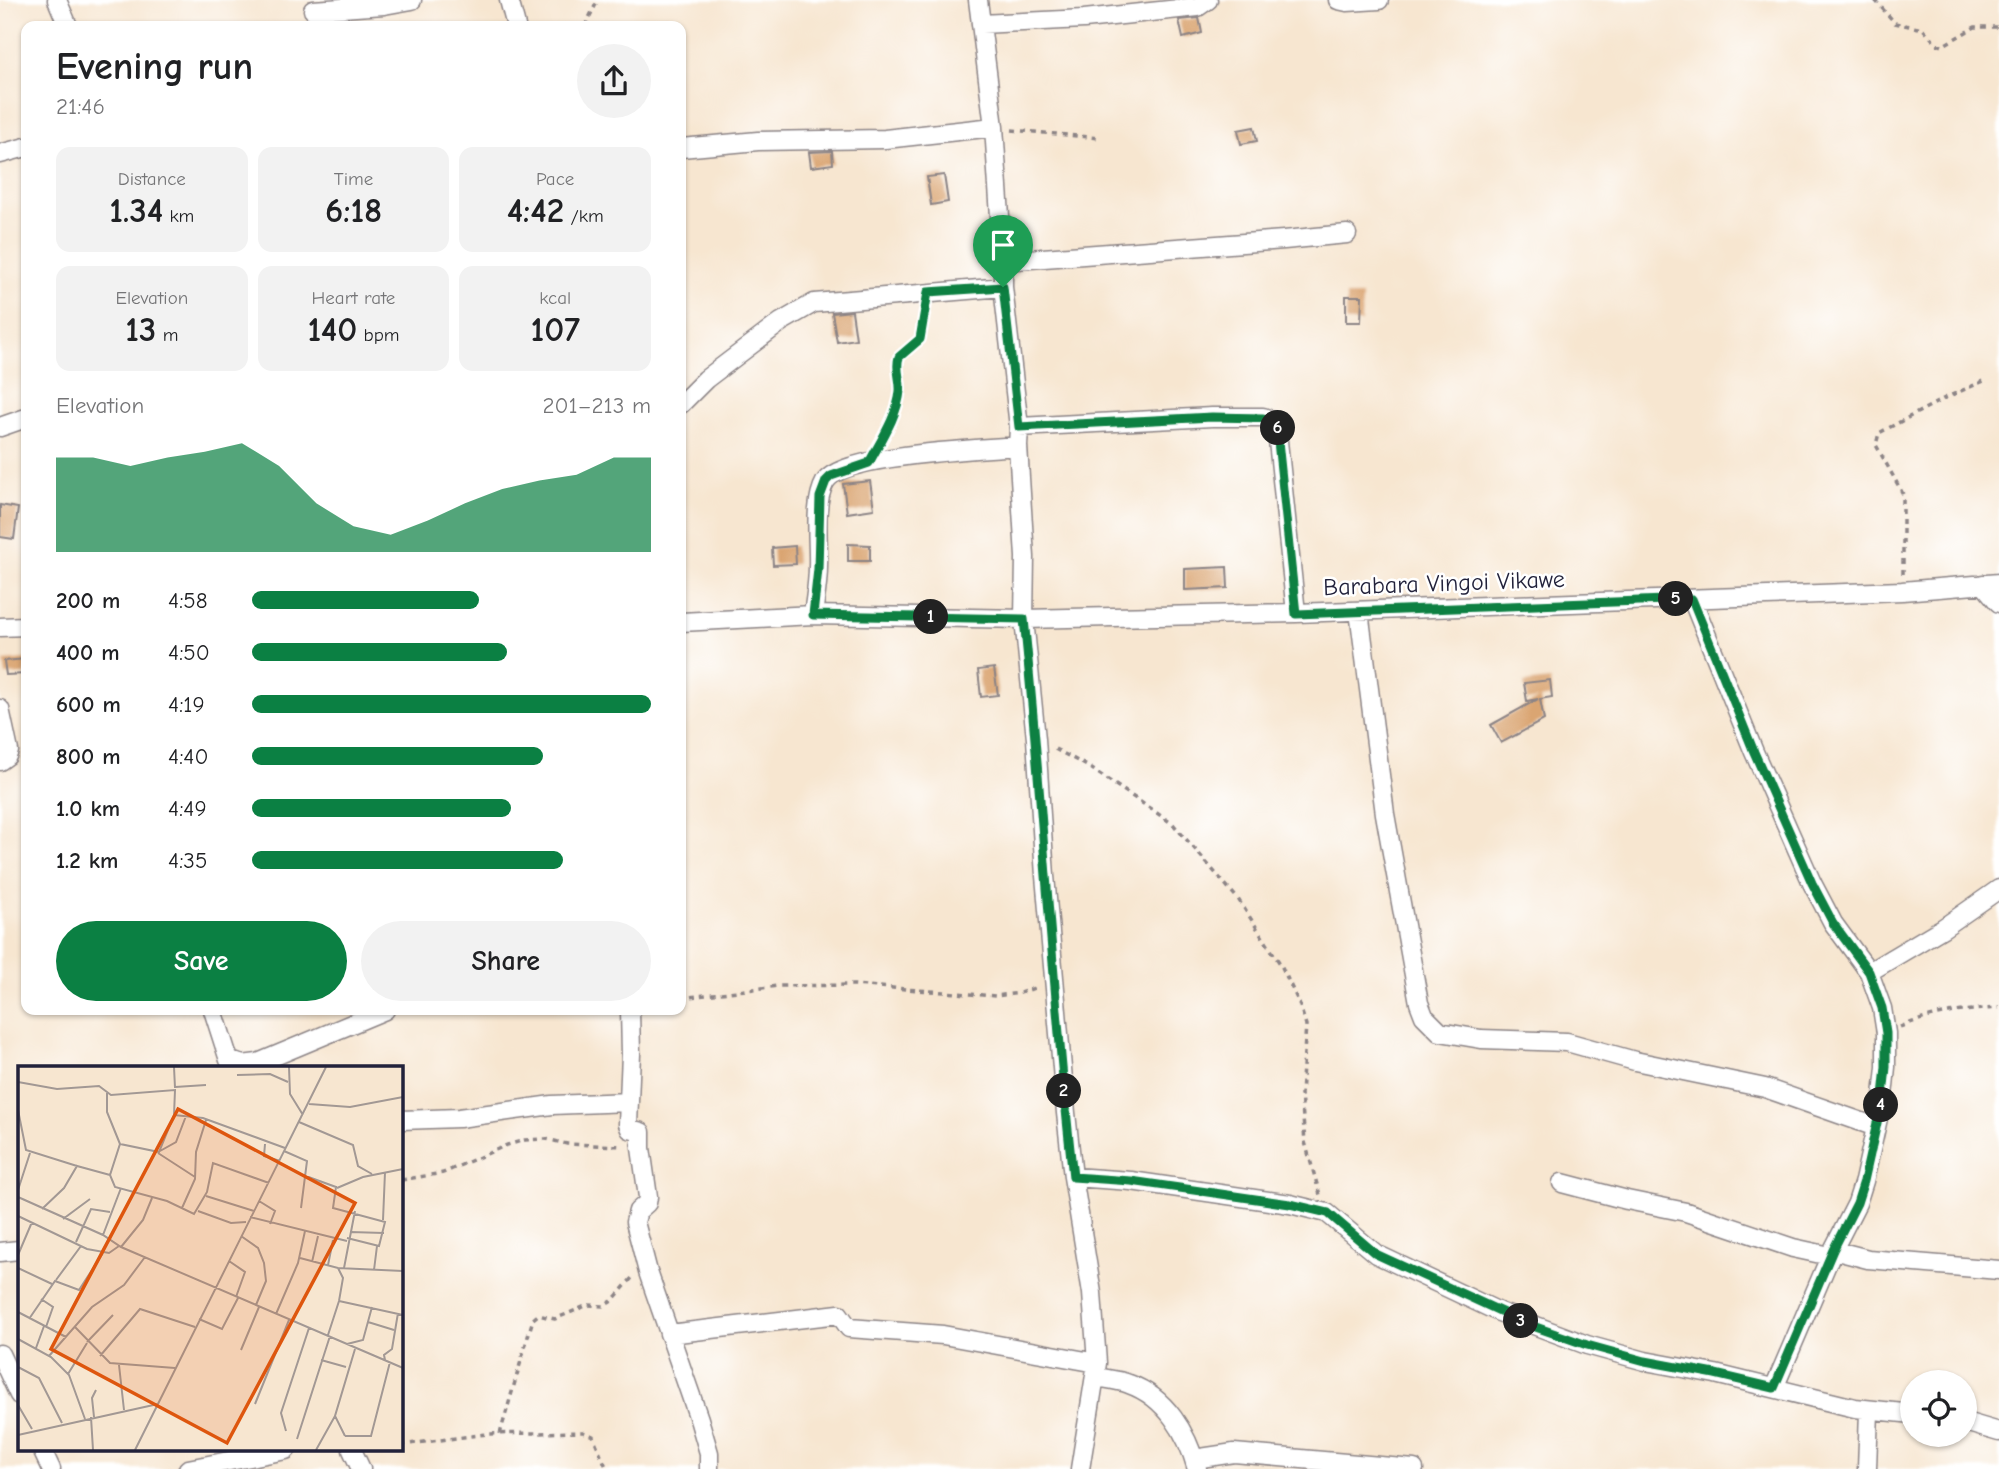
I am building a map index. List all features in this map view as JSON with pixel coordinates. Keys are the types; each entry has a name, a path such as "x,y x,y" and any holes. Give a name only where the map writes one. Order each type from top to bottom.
{"street":[{"path":"57,0 66,21"},
{"path":"313,12 412,0"},
{"path":"509,0 515,21"},
{"path":"978,0 994,127 1003,287 1019,427 1025,557 1024,619 1036,740 1045,876 1073,1177 1092,1293 1096,1370 1080,1469"},
{"path":"981,24 1108,16 1198,6 1208,0"},
{"path":"1338,0 1379,0"},
{"path":"686,148 758,141 885,139 994,127"},
{"path":"0,154 21,148"},
{"path":"1003,261 1347,234"},
{"path":"686,399 706,379 804,307 814,303 1003,287"},
{"path":"1019,427 1212,417 1263,418 1276,422 1296,614"},
{"path":"0,427 21,420"},
{"path":"813,615 818,569 820,497 831,476 869,463 941,452 1018,446"},
{"path":"1991,583 1999,603"},
{"name":"Barabara Vingoi Vikawe","path":"686,622 813,615 1024,619 1296,614 1902,591 1991,583"},
{"path":"1692,599 1754,752 1812,883 1833,923 1869,972 1882,1008 1886,1033 1886,1067 1876,1127 1857,1203 1831,1253 1774,1388"},
{"path":"1359,611 1385,814 1419,1003 1432,1025 1440,1032 1481,1039 1567,1042 1635,1061 1765,1088 1876,1127"},
{"path":"0,627 21,626"},
{"path":"0,709 9,751 0,761"},
{"path":"1869,972 1943,928 1999,889"},
{"path":"215,1015 229,1060 242,1065 258,1063 299,1048 371,1015"},
{"path":"630,1015 628,1124 630,1129 641,1132 648,1196 647,1203 638,1211 635,1222 709,1453 709,1469"},
{"path":"402,1120 459,1118 552,1105 629,1102"},
{"path":"1073,1177 1131,1181 1290,1204 1328,1213 1376,1254 1530,1325 1587,1345 1645,1361 1715,1374 1869,1410 1900,1413"},
{"path":"1562,1183 1686,1212 1793,1248 1888,1261 1999,1270"},
{"path":"0,1252 18,1250"},
{"path":"669,1334 839,1314 849,1328 943,1335 1096,1370 1129,1384 1164,1406 1176,1423 1195,1464 1234,1453 1414,1469"},
{"path":"0,1354 18,1392"},
{"path":"1867,1469 1869,1410"},
{"path":"1977,1426 1999,1432"},
{"path":"44,1452 51,1469"},
{"path":"188,1469 276,1452"},
{"path":"354,1452 361,1469"}],"path":[{"path":"588,21 598,0"},
{"path":"1875,0 1895,23 1923,29 1942,46 1975,27 1999,27"},
{"path":"994,127 1100,138"},
{"path":"869,463 900,390 897,372 899,357 920,339 928,292"},
{"path":"1902,591 1903,494 1876,445 1877,437 1879,433 1945,398 1986,380"},
{"path":"1036,740 1089,767 1173,824 1238,899 1281,965 1306,1025 1301,1094 1305,1142 1315,1182 1328,1213"},
{"path":"686,997 778,986 854,985 995,996 1020,993 1055,979"},
{"path":"1886,1033 1923,1017 1954,1011 1999,1008"},
{"path":"402,1180 443,1173 525,1140 546,1139 566,1144 610,1144 641,1148"},
{"path":"500,1434 533,1318 538,1315 558,1318 588,1305 604,1306 612,1301 632,1277 649,1272"},
{"path":"402,1445 500,1434 586,1433 593,1436 607,1469"}],"building":[{"path":"1199,18 1202,33 1183,38 1179,20"},
{"path":"1254,127 1257,141 1241,144 1238,130"},
{"path":"832,151 833,164 811,167 809,152"},
{"path":"944,175 948,202 931,205 927,177"},
{"path":"1346,296 1362,296 1361,322 1346,322"},
{"path":"852,311 856,339 837,342 832,313"},
{"path":"870,481 874,509 847,513 843,484"},
{"path":"0,505 18,508 14,539 0,537"},
{"path":"848,544 870,545 870,561 848,561"},
{"path":"795,546 796,564 773,565 772,548"},
{"path":"1227,567 1228,588 1185,590 1185,569"},
{"path":"21,659 21,674 6,675 4,661"},
{"path":"994,668 998,695 981,697 978,670"},
{"path":"1550,680 1552,697 1540,699 1544,720 1501,743 1491,725 1538,699 1527,701 1524,683"}],"route":[{"path":"1003,287 1019,427 1212,417 1263,418 1276,422 1296,614 1692,599 1783,821 1812,883 1833,923 1869,972 1882,1008 1886,1033 1883,1096 1864,1181 1857,1203 1833,1250 1774,1388 1645,1361 1530,1325 1376,1254 1328,1213 1290,1204 1131,1181 1073,1177 1024,619 813,615 818,569 820,497 823,488 826,481 839,471 869,463 890,423 900,390 897,372 899,357 920,339 928,292 1003,287"}]}
